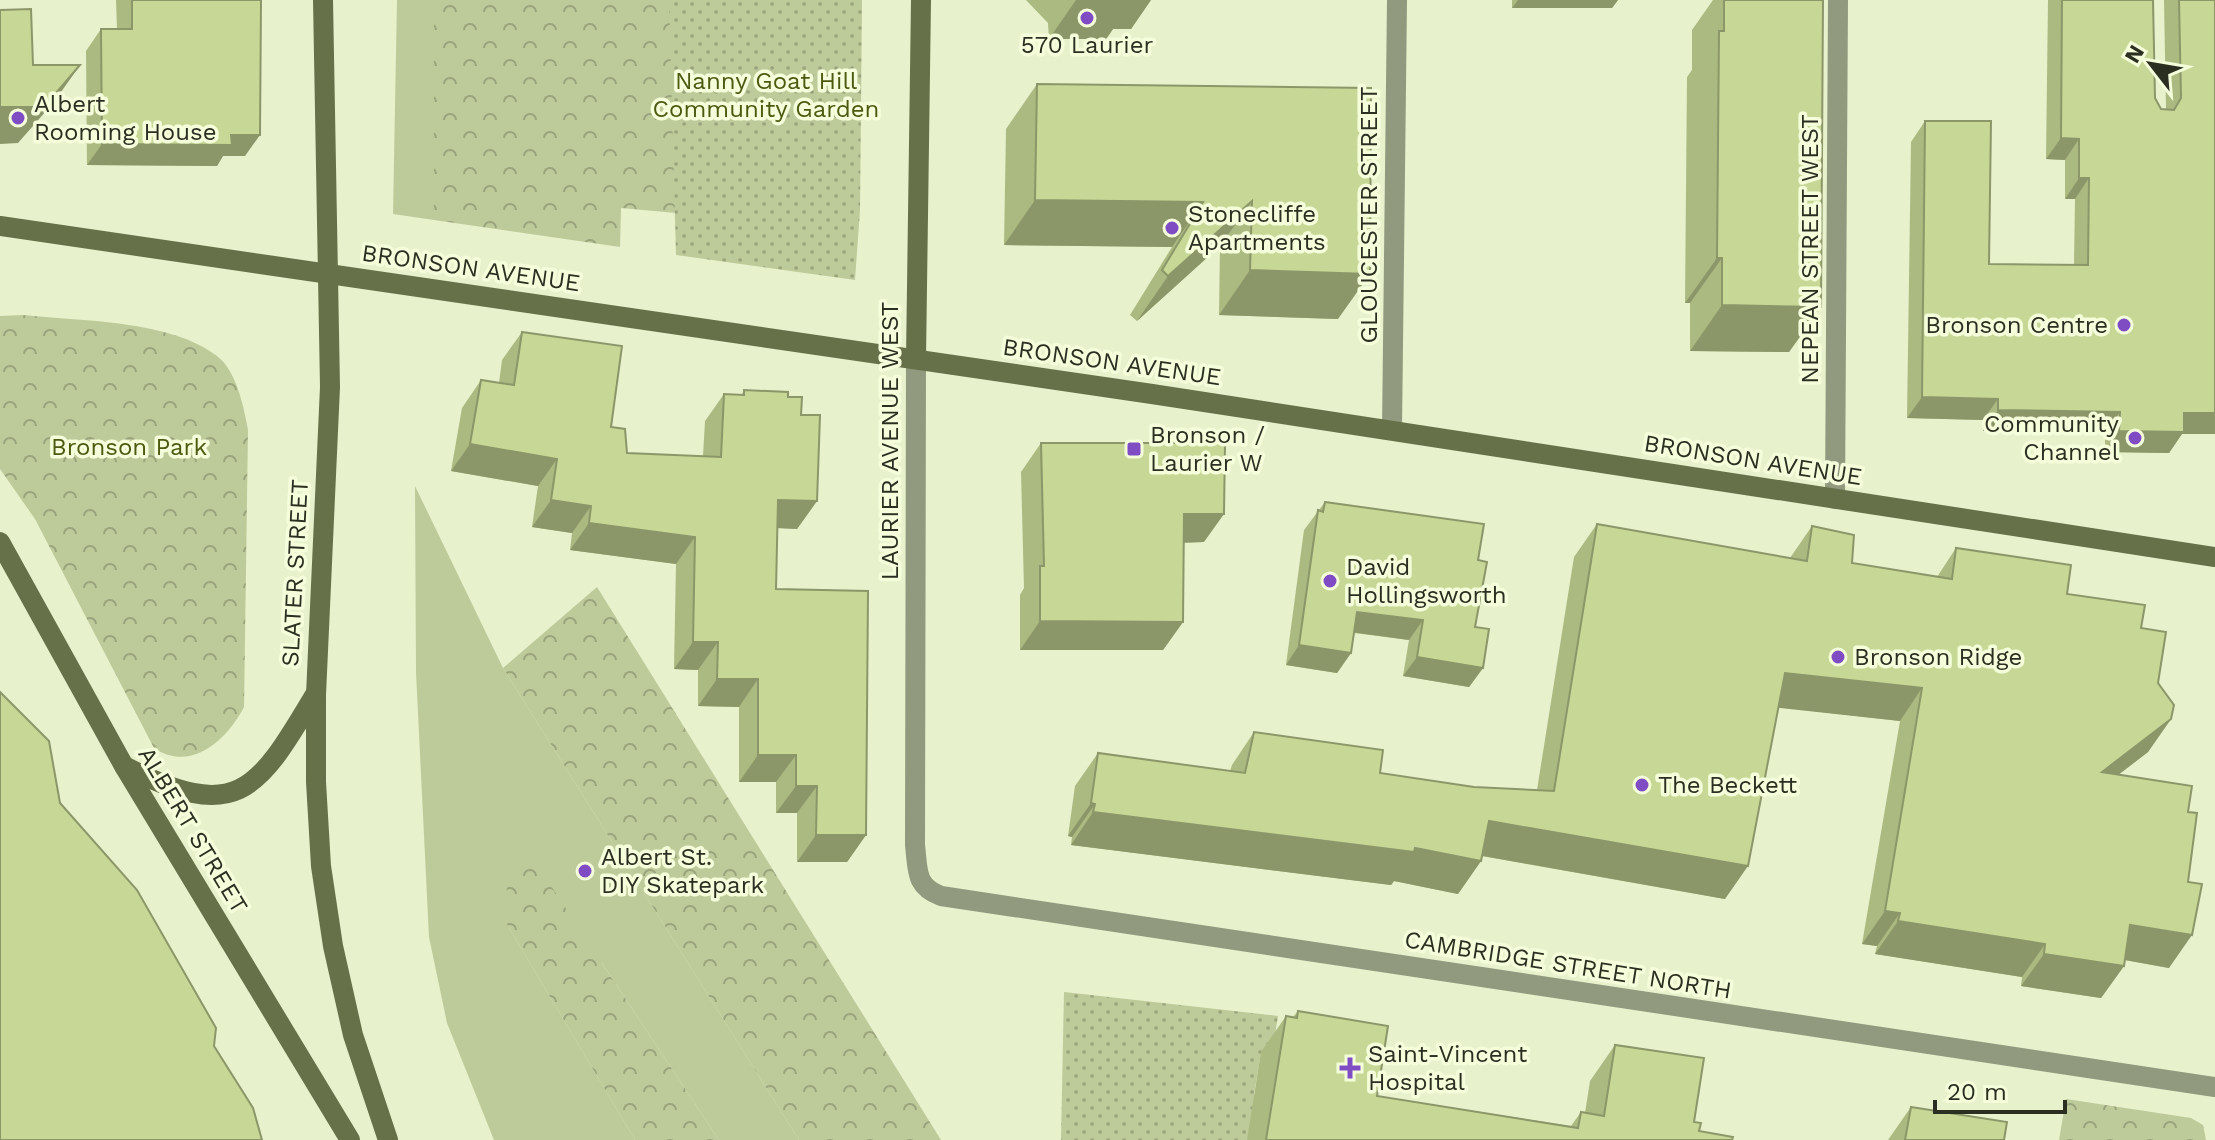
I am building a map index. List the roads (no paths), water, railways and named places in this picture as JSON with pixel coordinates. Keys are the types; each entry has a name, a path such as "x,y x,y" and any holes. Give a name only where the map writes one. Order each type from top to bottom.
{"main road":[{"name":"SLATER STREET","path":"323,0 330,387 316,695 320,852 333,946 353,1035 388,1140"},
{"name":"LAURIER AVENUE WEST","path":"916,359 921,0"},
{"name":"BRONSON AVENUE","path":"0,226 1392,430 2215,557"},
{"name":"ALBERT STREET","path":"0,542 124,766 350,1140"},
{"path":"124,766 189,792 230,794 259,779 316,695"}],"street":[{"name":"GLOUCESTER STREET","path":"1392,430 1397,0"},
{"name":"NEPEAN STREET WEST","path":"1835,499 1838,0"},
{"name":"LAURIER AVENUE WEST","path":"916,359 915,845 919,882"},
{"name":"CAMBRIDGE STREET NORTH","path":"919,882 927,890 956,898 2215,1087"}],"place":[{"name":"570 Laurier","path":"1087,18"},
{"name":"Albert Rooming House","path":"18,118"},
{"name":"Stonecliffe Apartments","path":"1172,228"},
{"name":"Bronson Centre","path":"2124,325"},
{"name":"Community Channel","path":"2135,438"},
{"name":"Bronson / Laurier W","path":"1134,449"},
{"name":"David Hollingsworth","path":"1330,581"},
{"name":"Bronson Ridge","path":"1838,657"},
{"name":"The Beckett","path":"1642,785"},
{"name":"Albert St. DIY Skatepark","path":"585,871"},
{"name":"Saint-Vincent Hospital","path":"1350,1068"}],"park label":[{"name":"Nanny Goat Hill Community Garden","path":"766,95"},
{"name":"Bronson Park","path":"129,447"}]}
